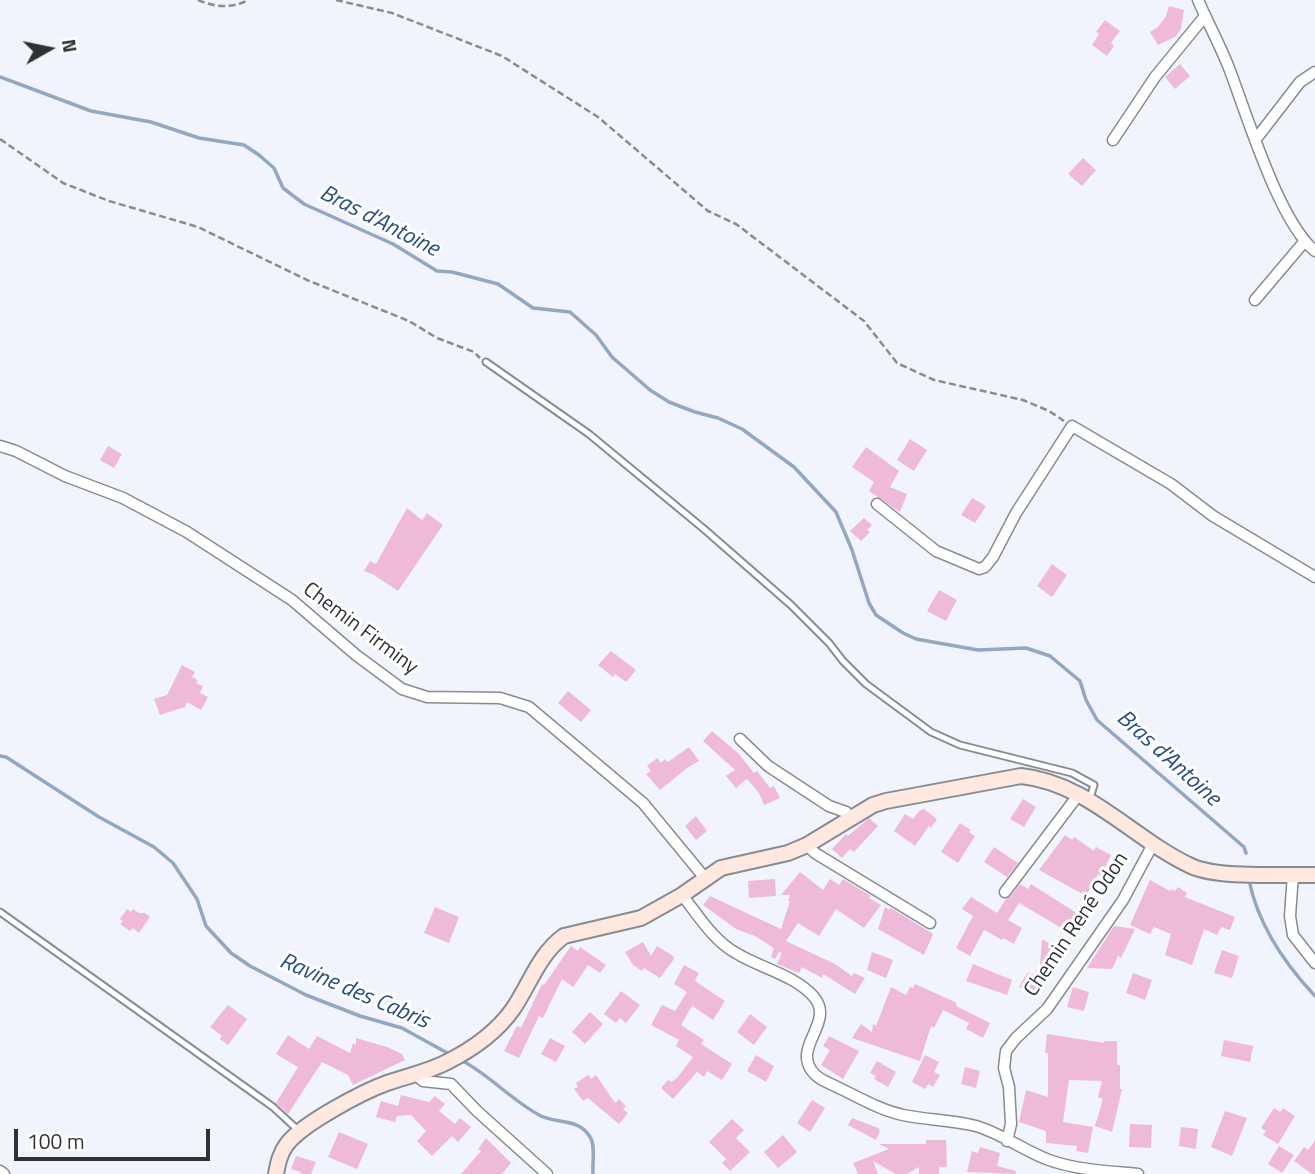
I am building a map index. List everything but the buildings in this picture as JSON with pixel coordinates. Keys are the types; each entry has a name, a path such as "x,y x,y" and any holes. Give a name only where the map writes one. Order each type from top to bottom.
{"main road":[{"path":"276,1174 282,1152 300,1131 370,1090 423,1073 486,1039 501,1026 554,943 575,932 642,918 721,867 788,853 807,845 873,805 886,801 1021,776 1036,778 1084,797 1153,844 1194,867 1218,873 1315,875"}],"street":[{"path":"1198,0 1227,64 1280,201 1304,242 1315,251"},
{"path":"1113,139 1155,77 1205,16"},
{"path":"1256,139 1300,82 1315,72"},
{"path":"1255,300 1304,242"},
{"path":"877,504 936,551 979,569 985,567 1072,426 1171,484 1213,516 1315,577"},
{"name":"Chemin Firminy","path":"0,446 16,451 65,476 123,498 187,532 292,600 356,655 402,689 427,697 500,698 529,707 643,803 704,877"},
{"path":"740,739 768,766 829,806 846,812 851,818"},
{"path":"1005,892 1084,797"},
{"name":"Chemin René Odon","path":"1007,1141 1011,1125 1009,1087 1004,1068 1006,1051 1047,1009 1123,900 1153,844"},
{"path":"807,845 815,853 930,923"},
{"path":"1293,874 1290,916 1293,935 1315,963"},
{"path":"681,895 721,943 735,953 786,978 814,997 819,1005 821,1019 808,1045 807,1058 811,1070 818,1078 874,1105 900,1114 979,1126 1047,1160 1084,1169 1138,1174"},
{"path":"423,1073 423,1082 451,1084 547,1174"}],"lane":[{"path":"486,362 589,434 704,528 791,605 866,684 931,733 960,745 1072,773 1094,785 1084,797"},
{"path":"0,912 273,1107 300,1131"}],"path":[{"path":"198,0 235,7 247,0"},
{"path":"336,0 392,13 502,56 598,117 708,211 736,224 864,321 897,363 934,380 1023,400 1049,411 1072,426"},
{"path":"0,139 64,183 109,201 198,227 307,280 409,321 437,338 474,352 486,362"}],"waterway":[{"name":"Bras d'Antoine","path":"0,77 91,111 151,122 199,138 244,145 274,168 283,188 304,204 393,244 437,271 452,272 498,284 533,308 570,312 596,335 612,357 650,390 669,402 742,429 794,467 836,512 869,603 876,615 916,639 978,650 1026,648 1050,656 1080,681 1097,720 1244,847 1246,853"},
{"name":"Ravine des Cabris","path":"0,756 6,757 99,817 154,847 173,863 197,899 206,926 231,953 250,966 306,995 360,1016 402,1028 451,1055"},
{"name":"Bras d'Antoine","path":"1249,880 1266,928 1293,970 1315,996"},
{"name":"Ravine des Cabris","path":"461,1060 541,1116 574,1124 585,1131 593,1145 593,1174"}]}
